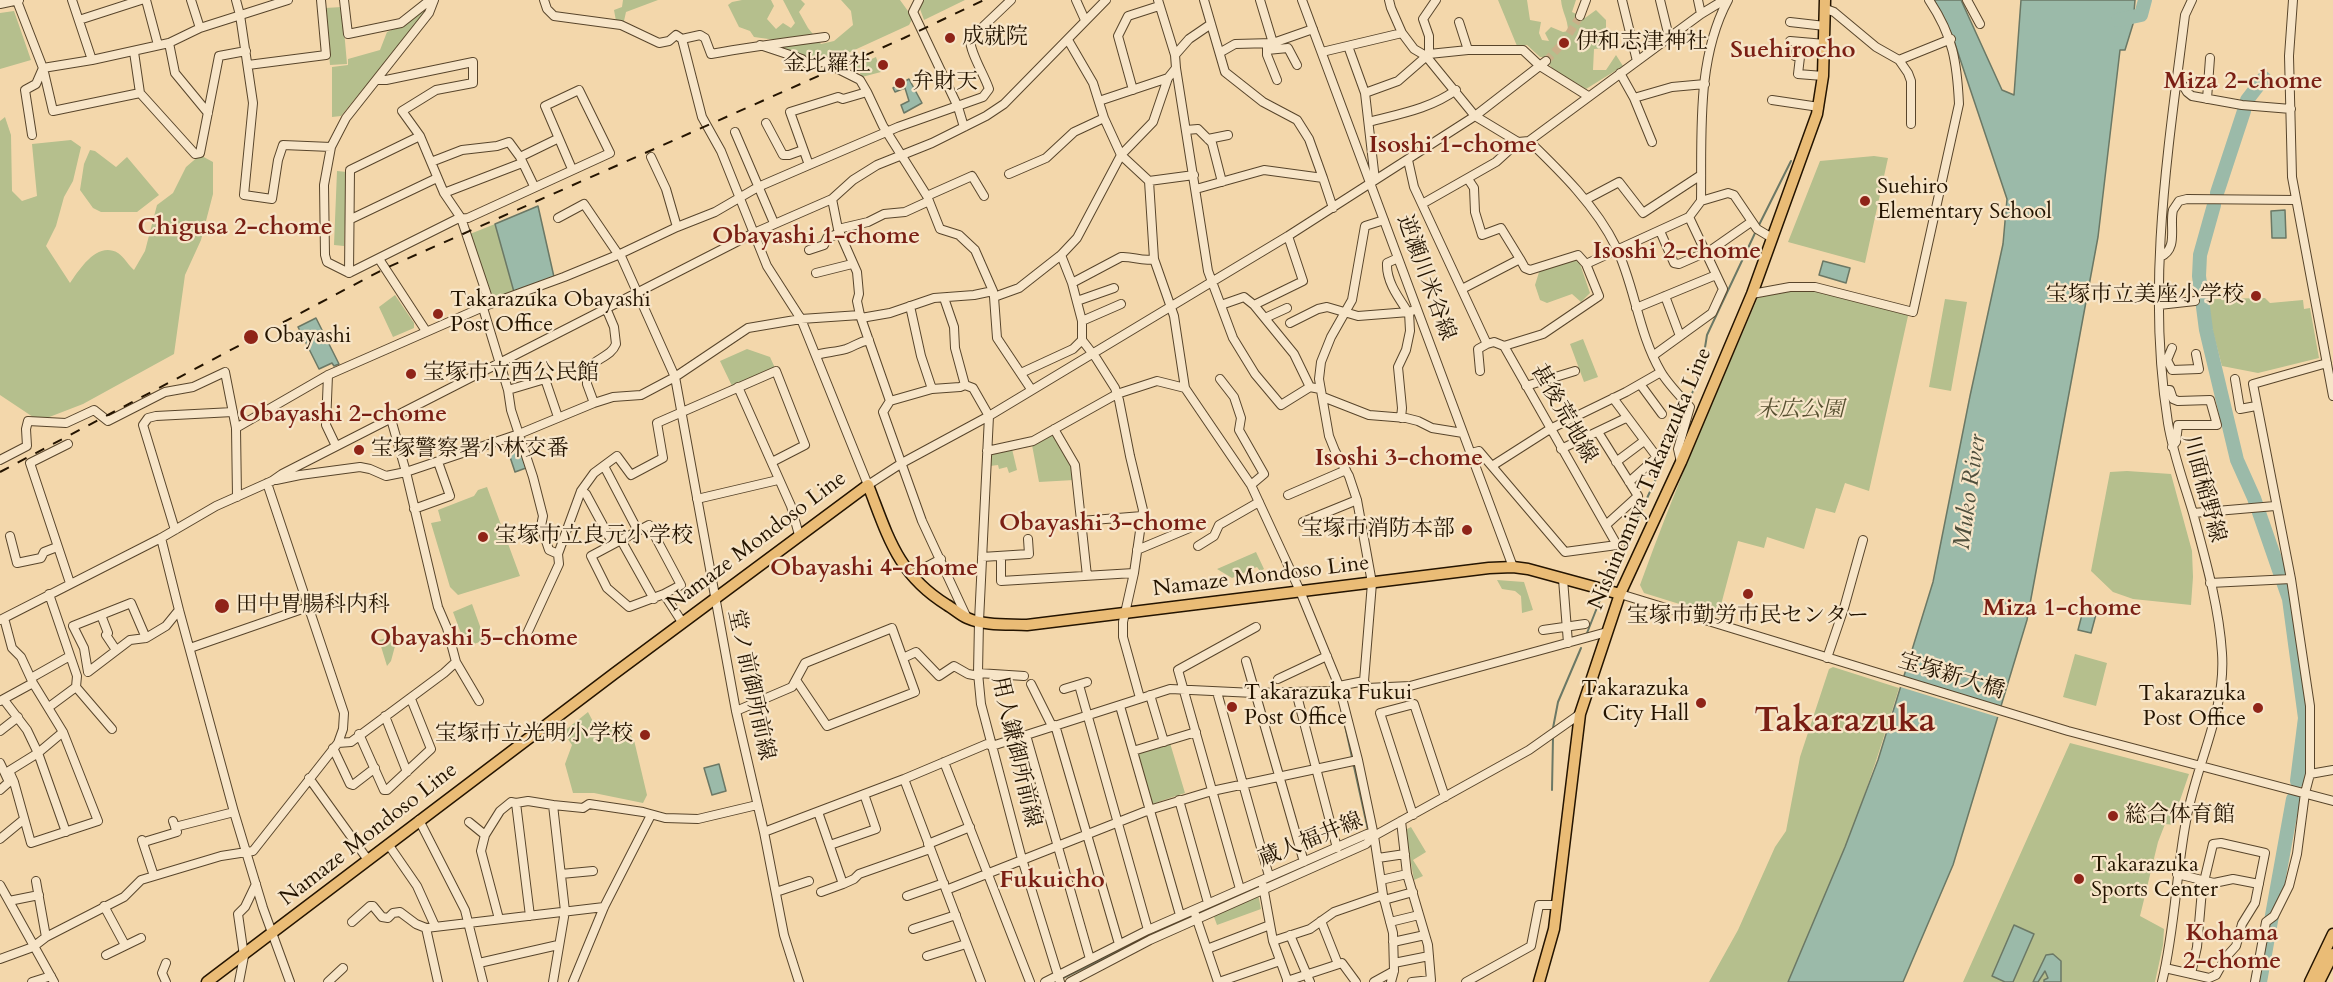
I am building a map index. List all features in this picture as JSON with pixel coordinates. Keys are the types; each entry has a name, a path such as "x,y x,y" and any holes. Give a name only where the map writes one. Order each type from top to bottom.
{"main road":[{"name":"Nishinomiya Takarazuka Line","path":"1539,982 1551,939 1580,714 1620,594 1681,462 1752,294 1819,107 1825,44 1825,4"},
{"name":"Namaze Mondoso Line","path":"207,982 244,956 419,820 868,484 893,549 911,575 932,596 967,618 979,621 1027,625 1489,568 1513,567 1620,594"},
{"path":"2310,982 2333,934"},
{"path":"2319,982 2333,954"}],"street":[{"path":"4,2 18,0 43,68 53,111 140,93"},
{"path":"72,0 92,60"},
{"path":"79,20 141,0"},
{"path":"146,0 158,45"},
{"path":"191,0 200,28"},
{"path":"236,0 253,103 244,195 272,199 278,160 284,145 331,147"},
{"path":"248,65 326,55 321,0"},
{"path":"344,0 348,34 401,23 432,0"},
{"path":"349,273 327,262 325,255 324,185 331,147 346,118 429,13 432,0"},
{"path":"544,0 547,9 554,15 621,25 659,43 669,42 676,35 684,39 700,35 705,38 711,54 825,37"},
{"path":"919,0 913,12 958,106 964,127"},
{"path":"236,428 328,375 426,331 619,254 677,226 715,212 758,188 887,132 983,96 988,88 984,73 970,45 970,39 1011,0"},
{"path":"1077,0 1085,20"},
{"path":"63,732 38,753 9,771 31,843 98,821 63,732 21,657 12,648 2,619 161,538 216,506 270,482 336,446 754,233 832,199 853,180 900,154 933,142 986,116 1004,104 1106,0"},
{"path":"1204,0 1226,72 1263,102 1297,120 1309,139 1333,208"},
{"path":"1260,0 1277,80"},
{"name":"逆瀬川米谷線","path":"1302,0 1373,181 1398,258 1411,311 1471,453 1513,567"},
{"path":"1389,0 1402,33 1414,49 1427,55 1475,116 1518,142 1529,141 1701,14 1726,0"},
{"path":"1427,55 1428,36 1423,19 1436,0"},
{"path":"1580,16 1586,0"},
{"path":"1622,0 1637,61"},
{"path":"1660,0 1669,38"},
{"path":"1698,0 1701,14"},
{"path":"1701,201 1705,84 1713,36 1726,0"},
{"path":"1752,294 1790,287 1815,287 1913,312 1959,104 1958,74 1951,39 1943,21 1929,0"},
{"path":"1967,0 1980,24"},
{"name":"川面稲野線","path":"2162,982 2187,813 2217,710 2222,655 2218,618 2193,513 2172,447 2164,390 2158,285 2164,182 2186,15 2192,0"},
{"path":"2293,0 2289,56 2292,177 2333,396"},
{"path":"43,68 134,52 169,43 200,28 283,1"},
{"path":"1133,90 1118,36 1128,16 1158,3 1175,55 1208,271 1233,338 1255,374 1281,405 1310,387"},
{"path":"1825,4 1876,46 1899,60 1911,81 1911,124"},
{"path":"1459,22 1468,50"},
{"path":"1790,22 1825,26"},
{"path":"1175,55 1189,39 1211,24"},
{"path":"1269,45 1313,29"},
{"path":"1322,52 1402,33"},
{"path":"684,39 702,117 721,151 767,266 801,319 868,484 989,416 1333,208 1475,116 1543,63"},
{"path":"1899,60 1951,39"},
{"path":"1068,40 1093,84 1104,118 1121,155 1149,181 1154,259 1174,316 1185,388 1251,484 1300,591 1339,686 1358,760 1370,834 1378,858 1393,942 1393,974"},
{"path":"1823,76 1798,74 1800,57 1795,56 1793,41 1825,44"},
{"path":"169,43 175,73 208,113"},
{"path":"1221,52 1235,44 1269,45 1288,48 1297,64"},
{"path":"760,45 802,59 807,64 831,61 836,68 860,80 887,132 928,198 940,229 959,235 975,250 993,294 997,338 1031,389"},
{"path":"1348,46 1365,93 1373,181"},
{"path":"1365,93 1398,81 1427,55 1468,50 1523,50 1588,96"},
{"path":"134,52 140,93 195,154 200,153 219,56 246,51"},
{"path":"2207,99 2210,58"},
{"path":"377,80 473,62 472,83 435,90 402,111 420,136 444,193 460,218 487,306 511,410 543,516 541,526 549,550 558,554"},
{"path":"32,135 25,90 36,84 43,68"},
{"path":"270,482 300,475 360,467 386,476 438,462 519,434 594,403 613,398 641,396 675,377 748,328 801,319 890,313 934,297 993,294 1019,288 1061,255 1077,238 1121,155 1153,122 1168,78 1176,68"},
{"path":"1620,73 1634,98 1652,142"},
{"path":"2177,76 2192,96 2242,105 2291,109"},
{"path":"1099,101 1168,78"},
{"path":"1634,98 1672,87 1705,84"},
{"path":"349,273 460,218 468,218 610,153 579,90 545,106 557,140 572,169"},
{"path":"1369,122 1429,106 1443,100 1456,90"},
{"path":"809,165 790,112 838,97 843,99 867,92"},
{"path":"1772,100 1819,107"},
{"path":"1009,174 1046,158 1074,132 1104,118"},
{"path":"766,123 783,155 804,150"},
{"path":"1186,130 1198,129 1212,143 1222,182"},
{"path":"735,132 774,223"},
{"path":"1208,139 1228,135"},
{"path":"349,273 350,170 420,136"},
{"path":"444,193 521,160 557,140"},
{"path":"1529,141 1585,200 1617,249 1660,372 1690,407 1678,449 1681,462"},
{"path":"431,162 462,150 497,146 509,142 534,186"},
{"path":"1422,204 1496,162 1518,142"},
{"path":"651,157 666,189 677,226"},
{"path":"1408,160 1414,187 1487,344 1478,349 1480,370"},
{"path":"1196,189 1264,170 1323,178"},
{"path":"1149,181 1194,175"},
{"path":"1585,200 1619,182 1643,213 1701,175"},
{"path":"809,250 824,245 827,238 839,231 868,222 884,214 905,212 972,176 984,196"},
{"path":"351,219 437,178"},
{"path":"1468,179 1474,188 1475,212 1482,235 1501,228 1525,268 1530,270 1578,255 1586,264 1599,296 1544,334 1504,346"},
{"path":"1586,264 1689,217 1701,201 1728,193 1734,195 1757,229 1772,238"},
{"path":"2160,256 2171,249 2173,211 2179,201 2241,198 2296,200"},
{"path":"832,199 839,231 857,272 859,294 857,301 861,316 890,401"},
{"name":"堂ノ前御所前線","path":"558,218 584,204 619,254 675,377 736,711 764,832 784,935 799,982"},
{"path":"1654,355 1712,313 1723,290 1689,217"},
{"path":"1384,220 1365,226 1352,300 1321,362 1322,393 1329,436 1346,470 1357,500 1372,583 1365,681 1367,688 1410,686 1607,632"},
{"path":"1660,231 1674,262 1679,264 1711,250 1752,222"},
{"path":"1254,306 1303,281 1288,236"},
{"path":"1061,255 1072,283 1082,321 1082,340 1117,394 1141,500 1142,516 1134,573 1123,622 1123,637 1140,698"},
{"path":"1072,283 1121,257 1145,261 1154,259"},
{"path":"1398,258 1387,263 1387,270 1391,285 1411,311 1406,350 1398,367 1401,418"},
{"path":"379,259 426,331"},
{"path":"1462,289 1520,259"},
{"path":"816,273 852,264"},
{"path":"1636,308 1716,275"},
{"path":"1077,301 1114,288"},
{"path":"1665,296 1680,336"},
{"path":"944,297 954,327 955,348 965,385"},
{"path":"1221,305 1244,297 1254,306 1294,354 1310,387 1369,416 1419,421 1432,428 1463,433"},
{"path":"2159,305 2195,301"},
{"path":"1082,321 1121,304"},
{"path":"910,306 921,356 932,389"},
{"path":"1290,323 1327,307 1358,316 1411,311"},
{"path":"594,403 587,384 587,370 597,360 609,354 616,344 614,327 606,308"},
{"path":"1265,318 1287,308"},
{"path":"816,356 848,349 853,344 869,340"},
{"path":"1021,373 1073,349 1082,340"},
{"name":"甚後荒地線","path":"1487,344 1494,342 1504,346 1617,545 1565,552 1492,466"},
{"path":"2172,348 2164,360 2172,370 2199,369 2196,354"},
{"path":"1060,355 1068,367"},
{"path":"2255,982 2266,922 2272,918 2289,886 2297,854 2310,774 2310,706 2291,579 2253,384 2327,363"},
{"path":"525,638 559,564 558,554 581,491 594,473 617,456 631,475 663,458 657,423 776,371 805,445 772,462"},
{"path":"1526,386 1575,371"},
{"path":"0,460 27,446 28,420 66,423 94,410 108,421 165,392 193,387 225,372 236,428 237,497"},
{"path":"1471,453 1479,450 1492,466 1550,429 1660,372"},
{"path":"328,375 326,425 336,446"},
{"path":"508,390 545,379 558,417"},
{"path":"1220,379 1234,397 1241,418 1239,430 1264,474 1251,484"},
{"path":"2235,379 2240,409 2256,406"},
{"path":"987,451 1033,441 1117,394 1157,381 1185,388"},
{"path":"1640,384 1662,414"},
{"path":"967,618 922,521 883,412 890,401 932,389 965,385 973,388 989,416"},
{"path":"738,387 791,506 799,535"},
{"path":"2164,390 2170,390 2174,399 2178,401 2210,400 2217,425 2178,426 2176,442 2172,447"},
{"path":"1613,398 1656,458 1629,482"},
{"path":"148,402 148,418 143,425 175,530"},
{"path":"148,418 194,412 233,412"},
{"name":"用人鎌御所前線","path":"989,416 979,621 978,674 981,704 1022,859 1059,979"},
{"path":"391,418 438,607 447,628 456,662 479,701"},
{"path":"1562,449 1626,418"},
{"path":"1054,429 1075,465 1087,576"},
{"path":"1598,432 1638,496 1606,525"},
{"path":"1616,462 1644,441"},
{"path":"68,444 30,464 70,583"},
{"path":"414,509 450,496 438,462"},
{"path":"604,466 638,531"},
{"path":"1288,495 1346,470"},
{"path":"697,499 778,480"},
{"path":"0,959 33,946 124,897 141,880 221,856 253,851 336,746 343,729 344,713 308,607 270,482"},
{"path":"581,491 586,494 612,544"},
{"path":"1303,522 1357,500"},
{"path":"1198,546 1214,536 1219,525 1259,502"},
{"path":"2193,513 2276,506"},
{"path":"1081,521 1142,516"},
{"path":"649,525 681,585 654,599 629,607 608,588 591,556 638,531 649,525"},
{"path":"1137,550 1192,527"},
{"path":"10,536 17,563 41,558 44,552 57,547"},
{"path":"161,538 178,610 234,812 263,908 290,982"},
{"path":"982,557 1029,554 1028,539"},
{"path":"621,540 654,599"},
{"path":"1830,659 1863,540"},
{"path":"1001,556 1001,581 1134,573"},
{"path":"911,575 941,559"},
{"path":"1563,579 1568,643"},
{"path":"2210,584 2291,579"},
{"path":"49,594 77,676 76,687 112,729"},
{"path":"664,594 682,622"},
{"name":"宝塚新大橋","path":"1620,594 2059,728 2333,801"},
{"path":"147,638 131,603 73,626 84,648 88,672 130,640 147,638 166,626 178,610"},
{"path":"190,648 308,607"},
{"path":"102,615 108,633 106,635 116,650"},
{"path":"1543,630 1585,624"},
{"path":"1240,889 1178,670 1256,627"},
{"path":"736,711 792,687 805,663 892,628 915,692 827,726 796,680"},
{"path":"903,658 916,652 939,676 954,666 968,674 1024,676"},
{"path":"66,831 38,753 27,730 2,700 70,656"},
{"path":"1278,679 1326,656"},
{"path":"1246,661 1304,862"},
{"path":"336,746 351,742 359,734 411,699 456,662"},
{"path":"764,832 904,779 987,744 992,746 1170,689 1254,693 1332,691 1339,686 1365,681"},
{"path":"1064,690 1083,683 1088,715 1148,930"},
{"path":"1031,684 1054,726 1119,944"},
{"path":"49,707 76,687"},
{"path":"1217,692 1243,784 1264,882 1273,941 1288,981 1308,978 1342,963 1356,982"},
{"path":"1296,692 1337,848"},
{"path":"1150,695 1164,742"},
{"path":"359,734 384,790 387,790 431,749 411,699"},
{"path":"1413,815 1380,713 1414,704 1445,797"},
{"path":"1120,706 1180,915"},
{"name":"蔵人福井線","path":"1045,982 1059,979 1090,959 1180,915 1195,914 1208,903 1240,889 1264,882 1304,862 1413,815 1529,750 1580,714"},
{"path":"385,716 407,772"},
{"path":"0,731 18,717"},
{"path":"1133,751 1196,732"},
{"path":"1026,735 1090,959"},
{"path":"336,746 350,784 375,768"},
{"path":"907,896 988,873 1149,810 1212,790 1358,760"},
{"path":"944,762 1030,982"},
{"path":"0,764 9,782 0,790"},
{"path":"2310,774 2333,770"},
{"path":"309,778 368,860"},
{"path":"904,779 981,982"},
{"path":"830,845 876,829 864,794"},
{"path":"1179,800 1208,903"},
{"path":"500,919 481,851 485,835 500,811 511,802 528,801 583,808 589,804 665,818 698,819 757,805"},
{"path":"516,803 530,916"},
{"path":"553,805 565,911 553,982"},
{"path":"154,876 143,841 177,832 174,824 234,812"},
{"path":"818,812 843,884"},
{"path":"573,982 604,907 651,815"},
{"path":"0,839 23,820"},
{"path":"419,820 465,910 483,982"},
{"path":"1401,821 1407,874 1425,935 1431,980 1412,982"},
{"path":"469,822 485,835"},
{"path":"820,892 929,847 970,827"},
{"path":"1070,982 1195,914 1264,882 1366,844 1370,834"},
{"path":"2165,968 2191,974 2209,978 2216,975 2226,957 2236,946 2242,924 2253,907 2265,853 2221,843 2213,844 2204,881 2191,974"},
{"path":"388,844 417,886 430,927 438,982"},
{"path":"1378,858 1405,854"},
{"path":"561,874 593,871"},
{"path":"1381,880 1407,874"},
{"path":"2177,874 2219,883 2233,879 2259,884"},
{"path":"36,881 46,937"},
{"path":"776,892 809,881"},
{"path":"240,982 244,956 238,914 256,884"},
{"path":"0,885 53,979 32,982"},
{"path":"1273,941 1310,929 1334,912 1384,897 1413,892"},
{"path":"9,901 39,895"},
{"path":"247,902 263,908"},
{"path":"1466,982 1531,946 1539,905 1556,905"},
{"path":"104,906 125,945"},
{"path":"352,922 370,906 373,906 382,917 388,918 393,913 400,912 416,924 430,927 604,907"},
{"path":"1195,914 1219,982 1280,961"},
{"path":"913,928 956,915"},
{"path":"1390,922 1419,915"},
{"path":"1321,921 1338,964"},
{"path":"1207,949 1270,925"},
{"path":"1290,935 1308,978"},
{"path":"1393,942 1425,935"},
{"path":"106,955 141,938"},
{"path":"927,956 966,944"},
{"path":"479,963 558,945"},
{"path":"1374,982 1429,956"},
{"path":"166,963 162,973 166,982"},
{"path":"328,982 343,968"},
{"path":"1393,974 1403,982"}],"green space":[{"path":"623,0 658,0 626,12 624,21 616,21 614,10 622,7"},
{"path":"742,0 771,0 774,6 767,19 776,29 783,23 791,28 795,23 783,0 801,0 805,4 799,12 821,44 834,41 853,25 851,11 841,0 900,0 913,18 909,25 837,58 809,61 785,48 776,40 754,37 750,31 739,27 728,5"},
{"path":"918,0 965,0 924,20"},
{"name":"伊和志津神社","path":"1498,0 1527,0 1530,20 1541,22 1539,33 1542,40 1549,41 1545,33 1551,27 1563,32 1568,31 1561,0 1576,0 1572,12 1585,18 1596,10 1606,20 1606,48 1594,49 1593,70 1606,70 1616,55 1623,66 1586,89 1553,69 1543,57 1527,45 1517,46"},
{"path":"429,5 425,13 341,116 332,117 332,67 348,65 348,59 380,50 387,32 403,25"},
{"path":"342,7 347,64 330,65 325,8"},
{"path":"14,11 31,60 0,69 0,13"},
{"path":"876,57 881,72 862,77 856,66"},
{"path":"5,117 11,135 12,191 22,201 37,196 32,144 71,140 81,147 73,181 64,197 56,226 46,246 70,283 90,258 103,251 110,250 118,253 134,270 145,251 157,205 173,193 186,167 200,155 213,162 213,194 201,240 185,275 174,354 83,404 39,421 0,395 0,121"},
{"path":"90,150 95,151 116,167 127,157 159,195 137,212 101,212 93,208 80,190 84,164"},
{"path":"1874,156 1888,158 1865,263 1788,242 1820,161"},
{"path":"337,171 347,172 344,246 334,245"},
{"path":"495,224 514,292 496,299 491,298 470,234"},
{"path":"1579,261 1590,293 1581,302 1572,294 1547,303 1540,300 1535,285 1540,269"},
{"name":"末広公園","path":"1793,289 1818,292 1905,313 1908,316 1869,491 1845,483 1835,513 1816,508 1804,549 1767,537 1764,548 1738,541 1718,616 1644,593 1640,585 1667,512 1758,297"},
{"path":"395,295 414,323 414,328 393,337 379,307"},
{"path":"2265,298 2270,303 2303,300 2304,309 2310,308 2319,358 2258,373 2222,366 2211,324 2209,299"},
{"path":"1945,299 1967,302 1951,391 1929,387"},
{"path":"1583,339 1598,377 1584,382 1570,344"},
{"path":"747,349 770,357 775,368 732,386 720,361"},
{"path":"1052,434 1073,467 1074,480 1039,482 1032,445"},
{"path":"1012,449 1017,470 1009,473 1007,467 999,469 998,465 990,466 989,455"},
{"path":"2110,472 2171,474 2192,551 2191,605 2133,599 2113,592 2091,571"},
{"path":"487,487 520,576 458,595 450,587 431,523 441,521 438,510 474,496 478,490"},
{"path":"1256,552 1264,569 1260,571 1257,567 1232,578 1217,569"},
{"path":"1497,580 1524,582 1533,610 1522,613 1521,596 1515,591 1502,589"},
{"path":"472,604 485,640 466,647 453,612"},
{"path":"398,635 391,661 387,666 379,640"},
{"path":"2075,654 2107,663 2096,706 2063,697"},
{"path":"1833,667 1899,688 1863,800 1835,874 1788,982 1709,982 1738,930 1775,847 1786,831 1800,757 1829,669"},
{"path":"588,712 597,729 603,729 617,722 624,733 628,732 634,740 647,795 643,803 594,793 573,793 565,764 572,745 563,732"},
{"path":"1170,743 1185,793 1152,804 1135,753"},
{"name":"Takarazuka Sports Center","path":"2070,743 2189,774 2177,809 2175,825 2165,824 2158,842 2140,916 2164,929 2155,982 1963,982"},
{"path":"1411,827 1426,852 1413,860 1423,876 1414,880 1405,830"},
{"path":"1258,894 1261,909 1217,925 1213,914"}],"water":[{"name":"Muko River","path":"1933,0 1961,0 2002,90 2014,95 2021,0 2135,0 2133,24 2125,50 2120,50 2098,237 2027,620 1953,865 1903,982 1788,982 1845,847 1878,760 1933,582 2003,244 2007,199 1952,35"},
{"path":"909,79 922,103 904,113 901,105 909,101 905,88 895,92 893,88"},
{"path":"538,206 554,277 514,292 495,224"},
{"path":"2285,210 2286,238 2272,238 2271,211"},
{"path":"1823,261 1850,268 1846,283 1819,275"},
{"path":"316,318 339,364 334,366 332,363 319,369 298,327"},
{"path":"518,442 526,468 515,472 506,445"},
{"path":"2085,603 2098,607 2091,633 2078,630"},
{"path":"719,764 726,791 712,795 704,768"},
{"path":"2014,925 2034,934 2013,982 2005,982 1992,976"},
{"path":"2053,954 2061,961 2061,982 2044,982 2048,978 2045,971 2038,982 2033,982 2046,955"}],"pier":[{"path":"1900,676 2004,707 2001,718 1897,686"}],"waterway":[{"path":"2118,20 2141,15 2145,0"},
{"path":"2247,100 2264,78"},
{"path":"2217,193 2244,111"},
{"path":"1759,225 1791,161"},
{"path":"2214,205 2200,255 2199,276 2206,330 2237,460 2254,498 2289,599 2305,718 2297,781"},
{"path":"1689,402 1702,366 1707,335 1756,231"},
{"path":"1624,548 1684,413"},
{"path":"1609,580 1620,557"},
{"path":"1587,633 1600,600"},
{"path":"1553,728 1558,702 1581,648"},
{"path":"1342,712 1368,830"},
{"path":"1552,790 1553,737"},
{"path":"2260,982 2293,799"},
{"path":"1348,847 1365,840"},
{"path":"1198,913 1212,906"},
{"path":"1063,978 1193,915"}],"tunnel":[{"path":"1546,61 1564,42 1580,16"}],"railway":[{"path":"0,472 384,269 904,38 984,0"}],"place":[{"name":"成就院","path":"950,38"},
{"name":"伊和志津神社","path":"1564,43"},
{"name":"金比羅社","path":"883,65"},
{"name":"弁財天","path":"900,83"},
{"name":"Suehiro Elementary School","path":"1865,201"},
{"name":"宝塚市立美座小学校","path":"2256,296"},
{"name":"Takarazuka Obayashi Post Office","path":"438,314"},
{"name":"Obayashi","path":"251,337"},
{"name":"宝塚市立西公民館","path":"411,374"},
{"name":"宝塚警察署小林交番","path":"359,450"},
{"name":"宝塚市消防本部","path":"1467,530"},
{"name":"宝塚市立良元小学校","path":"483,537"},
{"name":"宝塚市勤労市民センター","path":"1748,594"},
{"name":"田中胃腸科内科","path":"222,606"},
{"name":"Takarazuka City Hall","path":"1701,703"},
{"name":"Takarazuka Fukui Post Office","path":"1232,707"},
{"name":"Takarazuka Post Office","path":"2258,708"},
{"name":"宝塚市立光明小学校","path":"645,735"},
{"name":"総合体育館","path":"2113,816"},
{"name":"Takarazuka Sports Center","path":"2079,879"}],"district":[{"name":"Suehirocho","path":"1793,51"},
{"name":"Miza 2-chome","path":"2243,82"},
{"name":"Isoshi 1-chome","path":"1453,146"},
{"name":"Chigusa 2-chome","path":"235,228"},
{"name":"Obayashi 1-chome","path":"816,237"},
{"name":"Isoshi 2-chome","path":"1677,252"},
{"name":"Obayashi 2-chome","path":"343,415"},
{"name":"Isoshi 3-chome","path":"1399,459"},
{"name":"Obayashi 3-chome","path":"1103,524"},
{"name":"Obayashi 4-chome","path":"874,569"},
{"name":"Miza 1-chome","path":"2062,609"},
{"name":"Obayashi 5-chome","path":"474,639"},
{"name":"Takarazuka","path":"1845,723"},
{"name":"Fukuicho","path":"1052,881"},
{"name":"Kohama 2-chome","path":"2232,948"}]}
